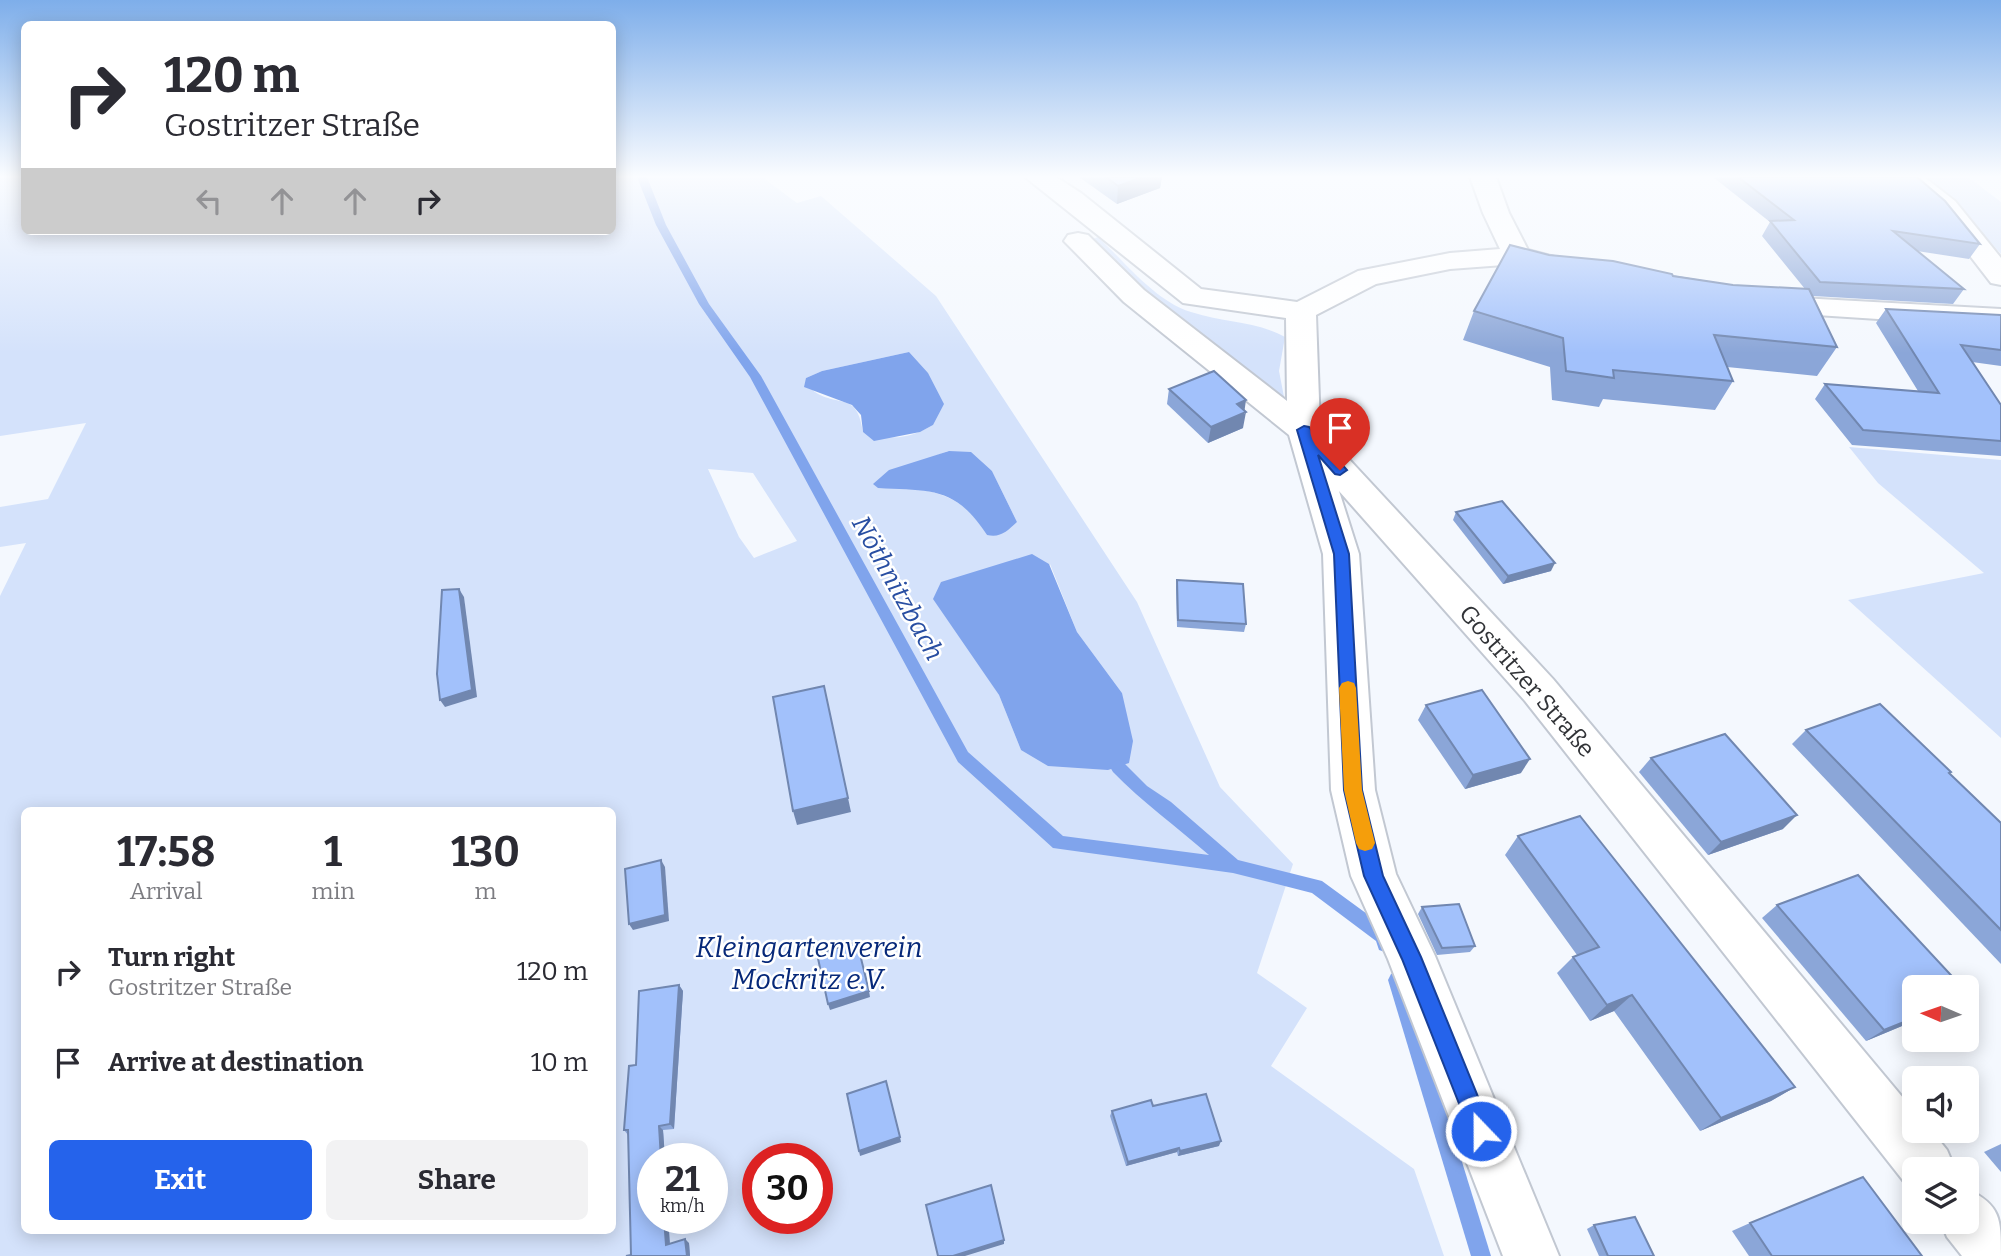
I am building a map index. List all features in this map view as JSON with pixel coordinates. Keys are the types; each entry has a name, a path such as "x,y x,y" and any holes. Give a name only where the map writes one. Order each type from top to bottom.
{"street":[{"path":"1117,236 1193,297 1301,311 1368,277 1450,261 1517,256 1581,273"},
{"path":"1507,236 1517,256"},
{"path":"1938,315 1985,300 2001,278 1968,236"},
{"name":"Gostritzer Straße","path":"1078,241 1134,296 1304,430 1539,690 1918,1157"},
{"path":"1745,304 2001,318"},
{"path":"1301,311 1304,430 1341,554 1353,790 1374,876 1411,957 1531,1256"},
{"path":"1979,1232 1998,1256"}],"green space":[{"name":"Kleingartenverein Mockritz e.V.","path":"0,236 867,236 936,296 1137,602 1220,787 1293,864 1257,973 1307,1008 1271,1066 1414,1169 1444,1256 0,1256 0,596 26,543 0,547 0,507 48,499 86,423 0,436","holes":["909,352 933,425 915,434 899,437 863,432 860,419 852,406 815,392 806,378 822,371","948,451 992,471 1017,522 987,535 959,503 919,489 925,460","708,469 753,473 797,541 754,558 739,537","1050,564 1077,632 1122,693 1021,750 999,695 979,664"]},
{"path":"1985,236 2001,236 2001,254"},
{"path":"1098,237 1153,290 1178,307 1203,316 1261,327 1285,337 1279,371 1285,402 1278,402 1224,352 1153,302 1093,239"},
{"path":"1849,447 2001,460 2001,738 1848,600 1984,573 1878,483"}],"water":[{"path":"909,352 928,373 944,404 933,425 920,432 874,441 863,432 861,415 852,405 804,387 806,378 822,371"},
{"path":"949,451 971,452 992,471 1017,522 1007,531 996,536 987,535 964,507 940,494 878,488 873,484 889,470"},
{"path":"1032,554 1049,564 1077,632 1122,693 1133,741 1129,763 1108,770 1048,766 1021,750 999,695 933,599 941,582"}],"building":[{"path":"1782,236 1899,236 1964,289 1820,282"},
{"path":"1924,236 1973,236 1980,244"},
{"path":"1510,245 1549,255 1613,261 1673,276 1733,285 1809,289 1837,347 1714,335 1733,381 1613,370 1614,378 1566,371 1563,338 1474,311"},
{"path":"1886,309 2001,315 2001,350 1961,345 2001,405 2001,441 1863,430 1825,384 1939,393"},
{"path":"1214,371 1246,400 1237,404 1246,412 1211,427 1169,389"},
{"path":"1502,501 1555,563 1508,576 1456,512"},
{"path":"1177,580 1243,584 1246,624 1178,620"},
{"path":"459,589 472,690 440,700 437,674 442,590"},
{"path":"824,686 848,798 793,811 773,697"},
{"path":"1482,690 1530,759 1473,775 1426,705"},
{"path":"1880,704 2001,823 2001,930 1806,730"},
{"path":"1725,734 1797,815 1721,842 1651,758"},
{"path":"1580,816 1795,1087 1721,1118 1632,995 1607,1005 1573,957 1599,947 1518,836"},
{"path":"661,860 665,915 629,924 625,869"},
{"path":"1858,875 1951,975 1902,975 1902,1023 1884,1030 1777,905"},
{"path":"1459,904 1475,946 1442,948 1422,907"},
{"path":"857,942 869,991 828,1004 817,954"},
{"path":"679,985 670,1124 659,1126 660,1143 637,1143 637,1234 665,1234 666,1245 685,1239 687,1256 626,1256 631,1255 628,1130 624,1130 629,1066 636,1065 639,991"},
{"path":"886,1081 900,1137 859,1151 847,1094"},
{"path":"1206,1094 1221,1141 1180,1151 1179,1148 1128,1162 1112,1111 1151,1100 1153,1106"},
{"path":"1863,1177 1902,1229 1902,1234 1906,1234 1922,1256 1772,1256 1750,1223"},
{"path":"991,1185 1004,1240 953,1256 938,1256 926,1205"},
{"path":"1635,1217 1654,1256 1608,1256 1594,1225"}],"waterway":[{"name":"Nöthnitzbach","path":"667,236 704,304 755,376 963,757 1059,843 1233,866"},
{"name":"Nöthnitzbach","path":"1118,767 1141,791 1165,807 1233,866"},
{"name":"Nöthnitzbach","path":"1233,866 1316,886 1383,936 1385,944"},
{"name":"Nöthnitzbach","path":"1397,980 1481,1256"}],"slow traffic":[{"path":"1348,688 1353,790 1365,843"}],"route":[{"path":"1340,470 1304,430 1341,554 1353,790 1374,876 1411,957 1481,1131"}]}
